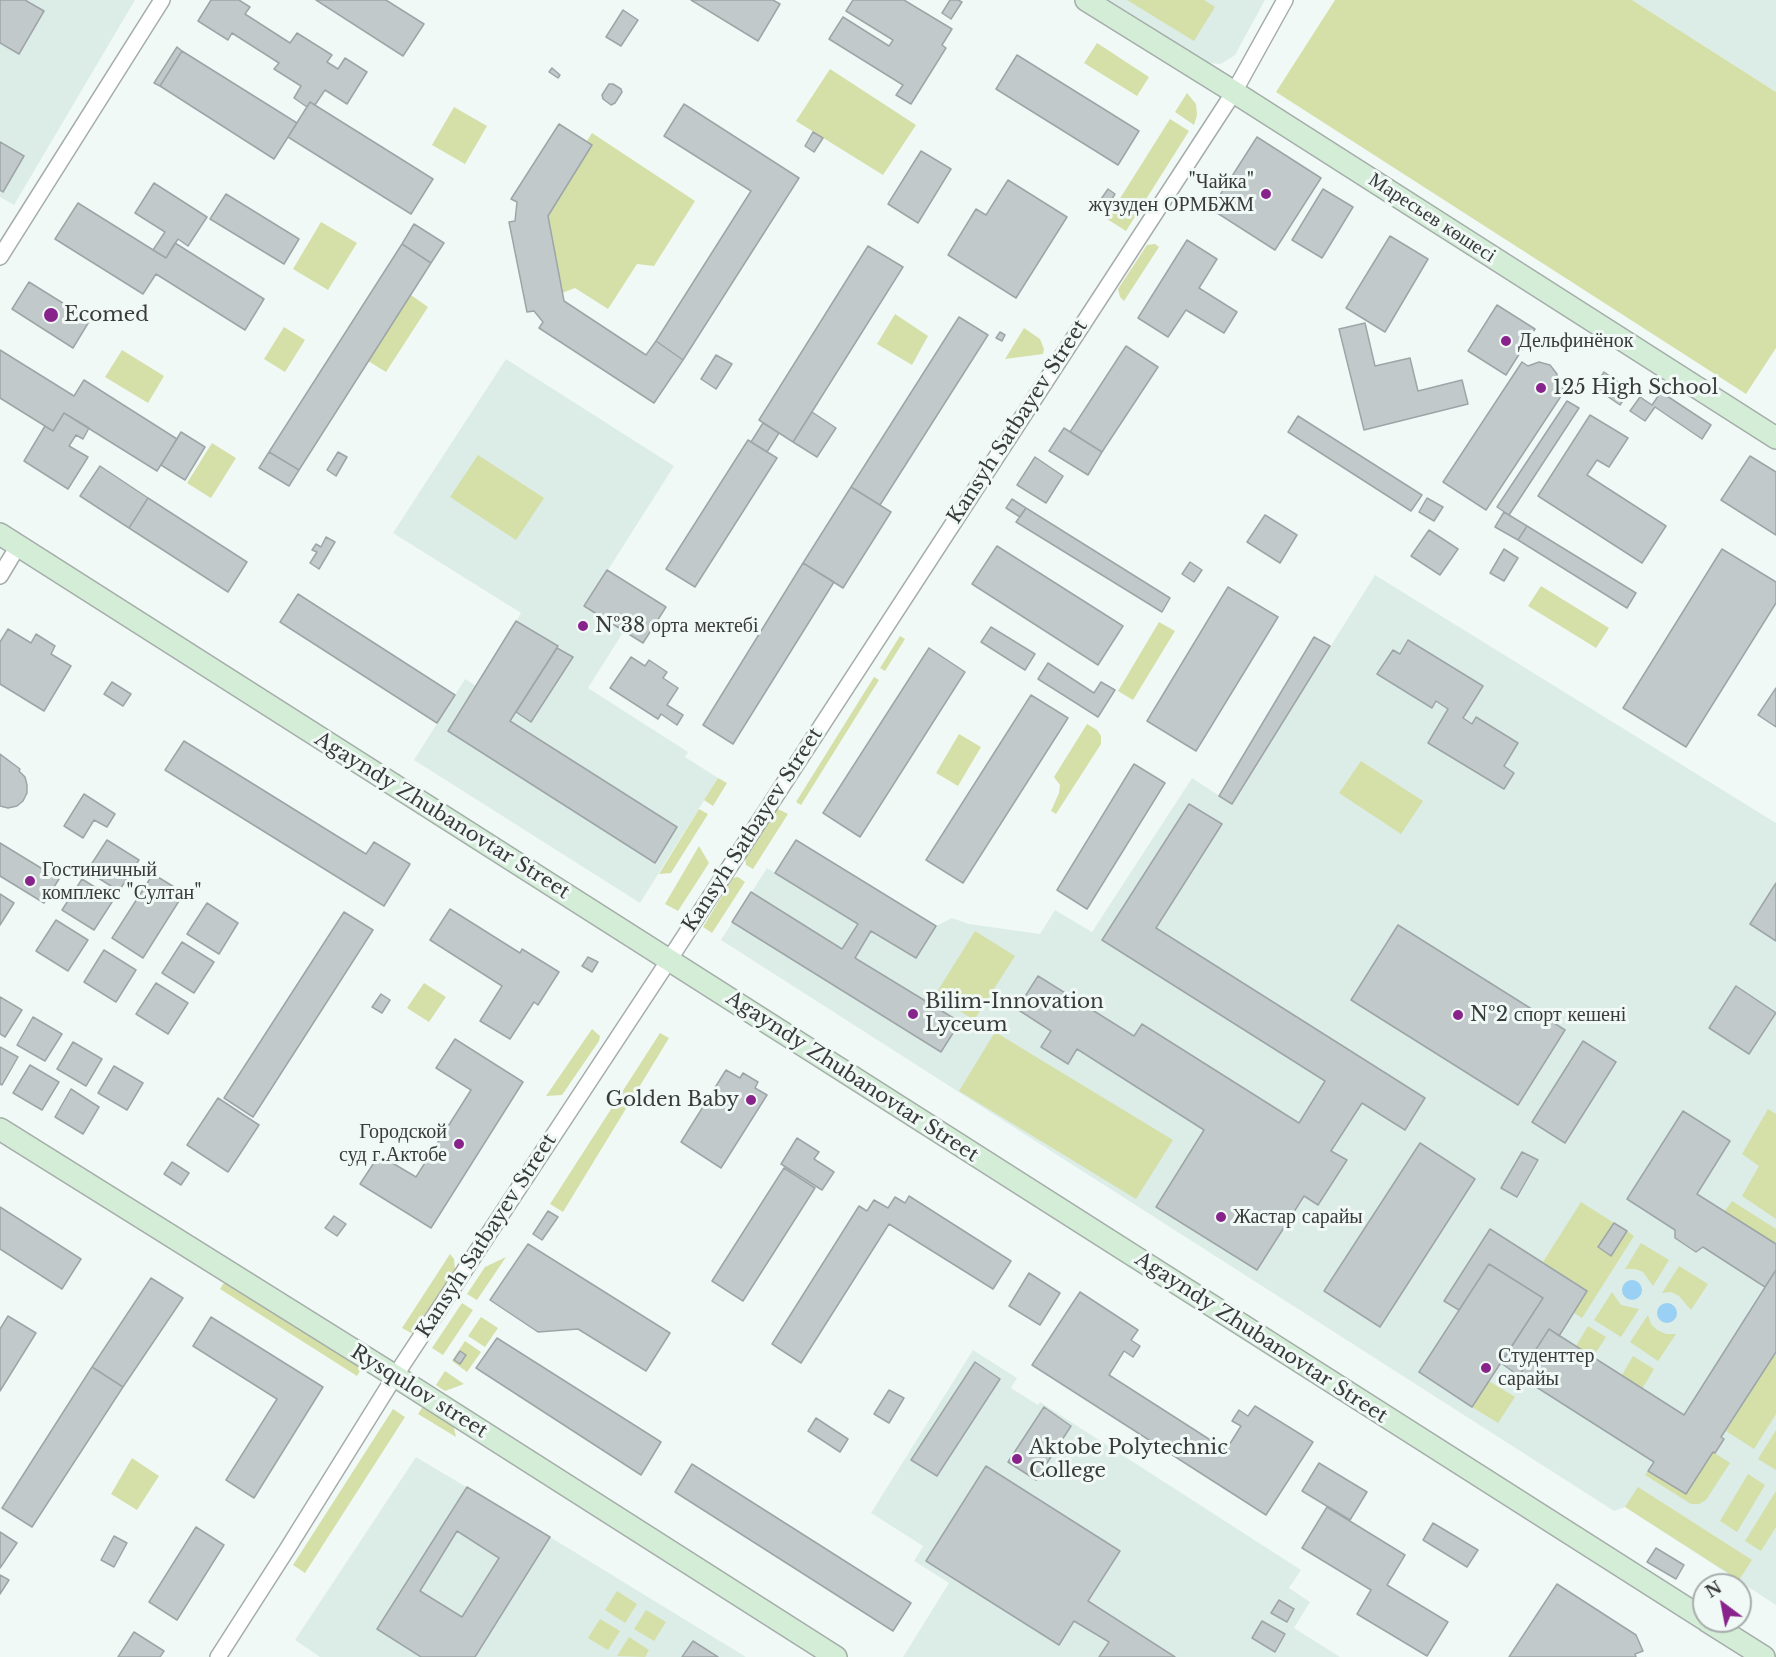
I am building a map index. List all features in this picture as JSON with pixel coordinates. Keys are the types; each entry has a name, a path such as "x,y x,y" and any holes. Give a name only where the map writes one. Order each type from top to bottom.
{"street":[{"path":"0,257 162,0"},
{"name":"Маресьев көшесі","path":"1086,0 1776,438"},
{"name":"Kansyh Satbayev Street","path":"218,1657 395,1376 669,960 1234,92 1285,0"},
{"name":"Agayndy Zhubanovtar Street","path":"0,534 1692,1611"},
{"path":"0,576 18,546"},
{"name":"Rysqulov street","path":"0,1129 395,1376 837,1657"},
{"name":"Agayndy Zhubanovtar Street","path":"1726,1633 1764,1657"}],"shaded area":[{"path":"0,0 135,0 14,205 0,197"},
{"path":"1109,0 1265,0 1235,55 1221,64 1209,63"},
{"path":"1632,0 1776,0 1776,92"},
{"name":"№38 орта мектебі","path":"506,359 674,466 608,570 666,607 643,643 624,631 588,688 688,752 685,757 718,778 640,903 414,760 465,679 476,686 521,613 393,533"},
{"path":"1375,575 1776,823 1776,1605 1752,1589 1752,1573 1727,1573 1625,1507 1614,1511 721,940 767,868 775,873 796,840 936,926 952,918 969,924 1040,934 1055,910 1092,932 1192,778 1232,804"},
{"name":"Aktobe Polytechnic College","path":"973,1350 1017,1378 1011,1388 1038,1405 1040,1402 1301,1570 1289,1588 1310,1602 1294,1628 1340,1657 903,1657 949,1583 914,1561 923,1546 871,1513"},
{"path":"416,1457 746,1657 320,1657 295,1640"}],"green space":[{"path":"1127,0 1204,0 1215,7 1194,41"},
{"path":"1335,0 1632,0 1776,92 1776,348 1746,394 1276,92"},
{"path":"1097,43 1149,77 1137,96 1084,63"},
{"path":"830,69 916,125 883,175 796,121"},
{"path":"1187,93 1196,104 1197,115 1194,125 1175,112"},
{"path":"454,107 487,126 465,164 432,145"},
{"path":"1170,119 1189,131 1126,231 1107,219"},
{"path":"592,133 695,201 654,266 637,264 608,309 575,288 562,293 548,216 592,145 587,141"},
{"path":"321,222 357,243 328,290 293,269"},
{"path":"1155,244 1159,247 1124,301 1118,289 1147,245"},
{"path":"411,295 428,307 386,372 368,361"},
{"path":"895,314 928,336 912,365 877,344"},
{"path":"284,327 305,340 285,372 264,359"},
{"path":"1024,328 1040,339 1044,349 1043,354 1005,359"},
{"path":"122,350 164,376 148,403 105,377"},
{"path":"212,443 236,458 211,498 187,483"},
{"path":"478,455 544,498 516,540 450,497"},
{"path":"1541,586 1609,628 1596,648 1528,606"},
{"path":"1159,622 1175,631 1133,700 1118,691"},
{"path":"900,636 905,639 885,671 880,668"},
{"path":"874,677 879,680 801,805 796,802"},
{"path":"1087,724 1097,730 1101,736 1101,744 1056,814 1051,811 1060,785 1054,777"},
{"path":"959,734 981,747 958,786 936,773"},
{"path":"1361,761 1423,801 1401,834 1339,793"},
{"path":"718,778 727,783 713,806 704,800"},
{"path":"699,809 708,814 671,873 659,874"},
{"path":"778,809 788,814 753,869 746,865 745,857"},
{"path":"699,846 709,863 678,911 665,904"},
{"path":"738,877 745,882 712,933 703,927 733,878"},
{"path":"975,931 1015,956 974,1020 935,995"},
{"path":"424,983 446,997 429,1022 407,1008"},
{"path":"592,1029 600,1036 599,1041 562,1095 546,1096"},
{"path":"995,1032 1173,1140 1136,1199 959,1091"},
{"path":"660,1033 669,1038 563,1212 550,1204"},
{"path":"1768,1109 1776,1114 1776,1219 1742,1196 1759,1166 1742,1154"},
{"path":"1732,1201 1776,1229 1776,1244 1724,1212"},
{"path":"1581,1202 1614,1223 1598,1248 1611,1256 1627,1231 1634,1236 1582,1318 1574,1313 1587,1290 1543,1262"},
{"path":"1641,1243 1669,1260 1653,1286 1643,1272 1625,1269"},
{"path":"450,1254 454,1259 455,1270 413,1334 402,1328"},
{"path":"506,1257 477,1300 467,1294 485,1267"},
{"path":"1679,1266 1708,1284 1691,1310 1679,1296 1671,1292 1662,1293"},
{"path":"232,1282 364,1365 357,1376 220,1289 223,1284"},
{"path":"1612,1292 1621,1305 1639,1309 1621,1337 1594,1320"},
{"path":"462,1303 473,1310 443,1355 432,1348"},
{"path":"1648,1315 1651,1324 1657,1330 1666,1334 1676,1334 1658,1361 1630,1342"},
{"path":"481,1317 498,1328 485,1347 468,1336"},
{"path":"1588,1326 1606,1337 1593,1357 1576,1346"},
{"path":"465,1341 481,1352 467,1372 452,1361"},
{"path":"1776,1352 1776,1414 1754,1449 1726,1431"},
{"path":"1633,1356 1654,1369 1642,1389 1622,1375"},
{"path":"445,1371 464,1384 445,1391 436,1385"},
{"path":"1489,1381 1515,1397 1498,1423 1472,1407"},
{"path":"424,1405 453,1424 456,1437 418,1414"},
{"path":"393,1409 405,1417 305,1573 293,1565"},
{"path":"1776,1430 1776,1470 1758,1459"},
{"path":"1713,1452 1730,1463 1706,1500 1699,1504 1691,1504 1645,1475 1648,1471 1686,1494"},
{"path":"132,1458 159,1476 137,1510 111,1494"},
{"path":"1748,1474 1765,1485 1737,1532 1720,1521"},
{"path":"1638,1487 1752,1560 1744,1573 1728,1573 1625,1507"},
{"path":"1776,1491 1776,1527 1761,1551 1745,1541"},
{"path":"617,1591 637,1604 625,1623 605,1610"},
{"path":"646,1610 666,1622 654,1641 634,1629"},
{"path":"600,1619 620,1631 608,1650 588,1638"},
{"path":"629,1637 649,1650 645,1657 617,1656"}],"water":[{"path":"1632,1280 1639,1283 1642,1290 1639,1297 1632,1300 1625,1297 1622,1290 1625,1283"},
{"path":"1667,1303 1674,1306 1677,1313 1674,1320 1667,1323 1660,1320 1657,1313 1660,1306"}],"building":[{"path":"0,0 25,0 44,11 19,54 0,43"},
{"path":"211,0 239,0 250,7 245,14 290,43 297,33 332,55 327,62 338,69 345,58 367,72 347,104 325,90 315,105 310,102 307,107 294,98 301,86 274,69 279,63 232,33 228,40 198,21"},
{"path":"316,0 386,0 424,24 403,56"},
{"path":"691,0 773,0 780,4 758,41"},
{"path":"853,0 904,0 952,29 942,45 946,48 911,104 896,95 903,85 829,39 843,17 889,46 893,40 846,11"},
{"path":"950,0 962,2 951,19 942,13"},
{"path":"623,10 638,20 621,46 606,37"},
{"path":"177,47 182,51 160,86 154,83"},
{"path":"182,51 297,123 274,159 160,86"},
{"path":"1017,55 1139,131 1118,165 996,89"},
{"path":"552,68 560,75 558,78 549,72"},
{"path":"609,84 613,84 622,92 611,105 603,99 602,95"},
{"path":"310,102 433,179 411,214 288,137"},
{"path":"684,104 799,178 683,360 656,341 751,191 664,136"},
{"path":"559,124 592,145 548,216 564,301 646,355 656,341 683,360 654,403 539,328 543,322 534,311 527,312 509,222 515,221 517,202 511,199"},
{"path":"813,132 823,138 814,152 805,146"},
{"name":"\"Чайка\" жүзуден ОРМБЖМ","path":"1257,137 1321,178 1275,250 1211,209"},
{"path":"0,142 24,156 3,192 0,190"},
{"path":"921,151 951,169 918,223 888,204"},
{"path":"1008,180 1067,217 1016,298 948,255 976,209 986,215"},
{"path":"154,183 207,217 188,246 178,239 166,258 153,250 165,232 135,213"},
{"path":"1108,189 1115,194 1107,207 1099,202"},
{"path":"1323,189 1353,207 1322,258 1292,240"},
{"path":"226,194 299,239 284,264 210,219"},
{"path":"78,203 166,258 175,243 264,299 245,330 156,274 143,294 55,239"},
{"path":"414,224 444,243 431,263 402,244"},
{"path":"1390,236 1428,259 1385,332 1346,308"},
{"path":"1187,240 1217,259 1199,288 1237,312 1224,333 1186,310 1168,337 1138,318"},
{"path":"402,244 431,263 299,470 269,452"},
{"path":"868,246 903,267 793,442 759,420"},
{"name":"Ecomed","path":"29,282 90,320 73,348 12,309"},
{"path":"1497,305 1535,329 1506,375 1468,351"},
{"path":"959,317 988,335 880,505 851,487"},
{"path":"1365,323 1375,366 1410,358 1418,391 1462,380 1468,404 1364,430 1339,329"},
{"path":"1000,332 1005,335 1002,341 996,338"},
{"path":"1126,346 1158,367 1102,452 1070,432"},
{"path":"0,350 74,396 84,380 177,439 157,471 64,413 53,431 0,398"},
{"path":"716,355 732,364 716,389 701,379"},
{"path":"1522,362 1528,366 1539,362 1550,365 1557,374 1559,386 1565,390 1486,510 1443,482"},
{"path":"1604,372 1617,381 1607,396 1594,387"},
{"path":"1617,381 1630,390 1620,405 1607,396"},
{"path":"1661,392 1711,425 1702,439 1655,407 1645,421 1630,411 1640,397 1652,405"},
{"path":"1567,401 1579,408 1509,515 1497,507"},
{"path":"812,412 836,428 817,457 793,442"},
{"path":"64,413 89,428 83,439 76,435 69,446 88,457 68,489 24,461 45,426 53,431"},
{"path":"1590,415 1628,438 1609,467 1597,460 1587,475 1666,526 1642,563 1538,496"},
{"path":"1298,416 1422,495 1411,511 1288,432"},
{"path":"763,423 779,433 767,452 751,442"},
{"path":"1064,428 1102,452 1088,475 1049,451"},
{"path":"181,432 205,447 185,480 161,465"},
{"path":"748,440 777,458 695,587 666,569"},
{"path":"269,452 299,470 289,486 259,468"},
{"path":"338,452 347,457 336,476 327,470"},
{"path":"1750,456 1776,472 1776,535 1721,500"},
{"path":"1035,457 1063,476 1046,503 1017,485"},
{"path":"100,466 148,498 129,528 80,496"},
{"path":"851,487 891,512 843,588 803,563"},
{"path":"148,498 247,562 228,592 129,528"},
{"path":"1427,498 1443,507 1434,521 1419,512"},
{"path":"1012,499 1026,508 1020,517 1006,508"},
{"path":"1026,508 1170,598 1162,612 1016,522"},
{"path":"1504,512 1527,526 1518,540 1495,527"},
{"path":"1265,515 1297,535 1280,563 1247,542"},
{"path":"1527,526 1636,593 1627,608 1518,540"},
{"path":"1429,530 1458,549 1440,575 1411,556"},
{"path":"326,537 335,542 319,569 310,563 317,552 312,550 316,544 321,547"},
{"path":"997,546 1123,626 1098,665 972,584"},
{"path":"1504,549 1518,558 1504,581 1490,573"},
{"path":"1722,549 1776,582 1776,603 1686,747 1623,708"},
{"path":"1190,562 1202,570 1194,582 1182,574"},
{"path":"803,563 834,582 733,744 703,725"},
{"path":"607,570 666,607 643,643 584,606"},
{"path":"1228,587 1278,617 1196,751 1147,721"},
{"path":"298,594 455,695 437,723 280,622"},
{"path":"516,621 558,646 510,721 677,827 655,863 448,731"},
{"path":"991,627 1035,654 1025,670 981,642"},
{"path":"8,629 31,643 36,634 55,646 51,654 71,666 44,711 0,684 0,642"},
{"path":"1314,637 1330,646 1232,804 1219,796"},
{"path":"1408,640 1483,686 1463,718 1472,724 1476,717 1518,743 1504,766 1514,773 1504,789 1428,743 1448,709 1436,701 1432,708 1377,674 1393,650 1400,654"},
{"path":"557,648 573,657 531,722 516,712"},
{"path":"929,648 965,672 860,837 823,813"},
{"path":"631,657 645,666 649,660 667,672 663,678 678,688 667,705 683,715 677,725 661,714 658,719 610,688"},
{"path":"1048,663 1094,693 1101,682 1115,690 1098,717 1038,679"},
{"path":"112,682 131,694 123,706 104,694"},
{"path":"1776,688 1776,727 1758,715"},
{"path":"1031,695 1068,718 963,883 926,860"},
{"path":"184,741 366,854 374,842 410,864 384,906 165,770"},
{"path":"0,754 20,769 19,771 25,777 27,793 17,806 8,808 0,806"},
{"path":"1134,764 1165,783 1087,909 1057,890"},
{"path":"84,794 115,814 107,827 94,820 83,838 64,826"},
{"path":"1189,804 1222,824 1156,928 1425,1098 1405,1130 1362,1103 1331,1151 1347,1160 1318,1205 1304,1196 1257,1270 1156,1207 1204,1130 1077,1049 1068,1064 1041,1047 1051,1031 1017,1009 1038,976 1134,1036 1142,1024 1299,1123 1325,1081 1102,940"},
{"path":"107,840 139,860 119,891 87,871"},
{"path":"796,840 936,926 916,958 871,931 855,958 960,1022 941,1052 732,922 751,892 842,949 858,924 775,873"},
{"path":"0,843 59,879 44,903 0,876"},
{"path":"153,874 184,893 143,958 112,938"},
{"path":"82,879 114,899 94,930 62,910"},
{"path":"1776,883 1776,941 1750,924"},
{"path":"0,894 14,903 0,925"},
{"path":"207,903 238,923 219,954 187,934"},
{"path":"450,909 520,953 522,949 559,972 538,1005 534,1002 510,1039 480,1021 502,986 430,940"},
{"path":"344,912 373,930 253,1117 224,1098"},
{"path":"56,920 88,940 68,971 36,951"},
{"name":"№2 спорт кешені","path":"1398,925 1565,1030 1518,1105 1351,1000"},
{"path":"182,942 214,962 194,993 162,973"},
{"path":"104,950 136,970 116,1002 84,982"},
{"path":"588,957 598,962 592,972 582,966"},
{"path":"156,983 188,1003 168,1034 136,1014"},
{"path":"1736,986 1776,1013 1749,1054 1709,1028"},
{"path":"381,994 390,1000 382,1013 372,1007"},
{"path":"0,997 22,1010 5,1037 0,1034"},
{"path":"33,1017 62,1034 45,1061 17,1045"},
{"path":"455,1039 523,1082 431,1228 360,1184 379,1155 416,1177 471,1090 436,1068"},
{"path":"1583,1041 1616,1062 1565,1143 1532,1122"},
{"path":"73,1042 102,1059 86,1086 57,1069"},
{"path":"0,1047 18,1057 2,1085 0,1084"},
{"path":"30,1065 59,1082 42,1110 13,1093"},
{"path":"114,1066 143,1083 127,1110 98,1093"},
{"path":"726,1070 740,1078 743,1073 758,1082 755,1088 767,1095 721,1168 681,1142"},
{"path":"71,1089 99,1107 83,1134 55,1117"},
{"path":"218,1098 259,1125 228,1172 187,1145"},
{"path":"1683,1111 1730,1141 1697,1194 1776,1244 1776,1270 1765,1287 1703,1247 1696,1252 1675,1238 1675,1230 1627,1199"},
{"path":"797,1138 819,1152 814,1159 834,1172 822,1190 781,1164"},
{"path":"1420,1143 1475,1179 1380,1327 1324,1291"},
{"path":"1522,1152 1538,1160 1517,1197 1501,1188"},
{"path":"172,1162 189,1173 181,1185 164,1174"},
{"path":"784,1168 815,1188 743,1301 712,1281"},
{"path":"909,1196 1011,1261 993,1289 889,1224 801,1363 772,1344 859,1206 867,1211 874,1200 888,1208 895,1197 905,1203"},
{"path":"0,1207 81,1259 62,1289 0,1249"},
{"path":"548,1211 558,1217 542,1240 533,1234"},
{"path":"334,1216 346,1224 337,1236 325,1228"},
{"path":"1614,1223 1627,1231 1611,1256 1598,1247"},
{"path":"1490,1229 1587,1291 1559,1336 1549,1329 1519,1376 1501,1363 1543,1298 1489,1264 1459,1310 1444,1301"},
{"path":"528,1244 670,1333 646,1371 578,1329 538,1332 490,1300"},
{"path":"1489,1264 1543,1298 1472,1407 1419,1372"},
{"path":"1776,1270 1776,1352 1721,1437 1724,1439 1686,1494 1648,1471 1654,1462 1519,1376 1549,1329 1684,1415"},
{"path":"1029,1273 1060,1293 1040,1325 1009,1306"},
{"path":"151,1278 183,1298 123,1387 92,1367"},
{"path":"1080,1292 1138,1330 1131,1340 1140,1346 1133,1357 1124,1351 1109,1375 1226,1450 1241,1426 1232,1421 1239,1410 1248,1416 1255,1406 1313,1442 1266,1515 1032,1365"},
{"path":"8,1316 36,1333 0,1391 0,1329"},
{"path":"211,1317 323,1387 254,1498 226,1480 277,1399 193,1346"},
{"path":"497,1338 661,1442 641,1475 476,1368"},
{"path":"460,1351 466,1355 460,1364 454,1360"},
{"path":"975,1362 1000,1379 937,1476 911,1460"},
{"path":"92,1367 123,1387 32,1527 2,1508"},
{"path":"889,1390 904,1398 889,1423 874,1414"},
{"path":"1044,1407 1071,1426 1036,1480 1008,1462"},
{"path":"816,1418 848,1439 840,1452 808,1431"},
{"path":"1319,1463 1367,1492 1350,1520 1302,1491"},
{"path":"692,1464 911,1603 893,1631 675,1492"},
{"path":"986,1466 1120,1551 1088,1601 1175,1657 1099,1657 1109,1642 1074,1621 1059,1645 926,1561"},
{"path":"467,1487 550,1537 475,1657 421,1657 377,1629","holes":["457,1531 499,1558 462,1617 420,1591"]},
{"path":"1327,1507 1405,1555 1387,1585 1448,1622 1427,1656 1357,1614 1371,1590 1302,1548"},
{"path":"1433,1523 1478,1550 1467,1567 1423,1540"},
{"path":"196,1527 224,1545 177,1620 149,1602"},
{"path":"0,1532 17,1543 0,1568"},
{"path":"114,1536 127,1543 114,1567 101,1560"},
{"path":"1656,1548 1684,1565 1676,1579 1647,1562"},
{"path":"0,1575 9,1580 0,1594"},
{"path":"1557,1584 1636,1635 1643,1651 1635,1654 1636,1657 1509,1657"},
{"path":"1279,1600 1294,1609 1287,1622 1271,1613"},
{"path":"1262,1621 1285,1634 1275,1652 1252,1638"},
{"path":"134,1632 164,1651 160,1657 118,1657"},
{"path":"693,1641 718,1657 682,1657"}],"place":[{"name":"\"Чайка\" жүзуден ОРМБЖМ","path":"1266,194"},
{"name":"Ecomed","path":"51,315"},
{"name":"Дельфинёнок","path":"1506,341"},
{"name":"125 High School","path":"1541,388"},
{"name":"№38 орта мектебі","path":"583,626"},
{"name":"Гостиничный комплекс \"Султан\"","path":"30,881"},
{"name":"Bilim-Innovation Lyceum","path":"913,1014"},
{"name":"№2 спорт кешені","path":"1458,1015"},
{"name":"Golden Baby","path":"751,1100"},
{"name":"Городской суд г.Актобе","path":"459,1144"},
{"name":"Жастар сарайы","path":"1221,1217"},
{"name":"Студенттер сарайы","path":"1486,1368"},
{"name":"Aktobe Polytechnic College","path":"1017,1459"}]}
